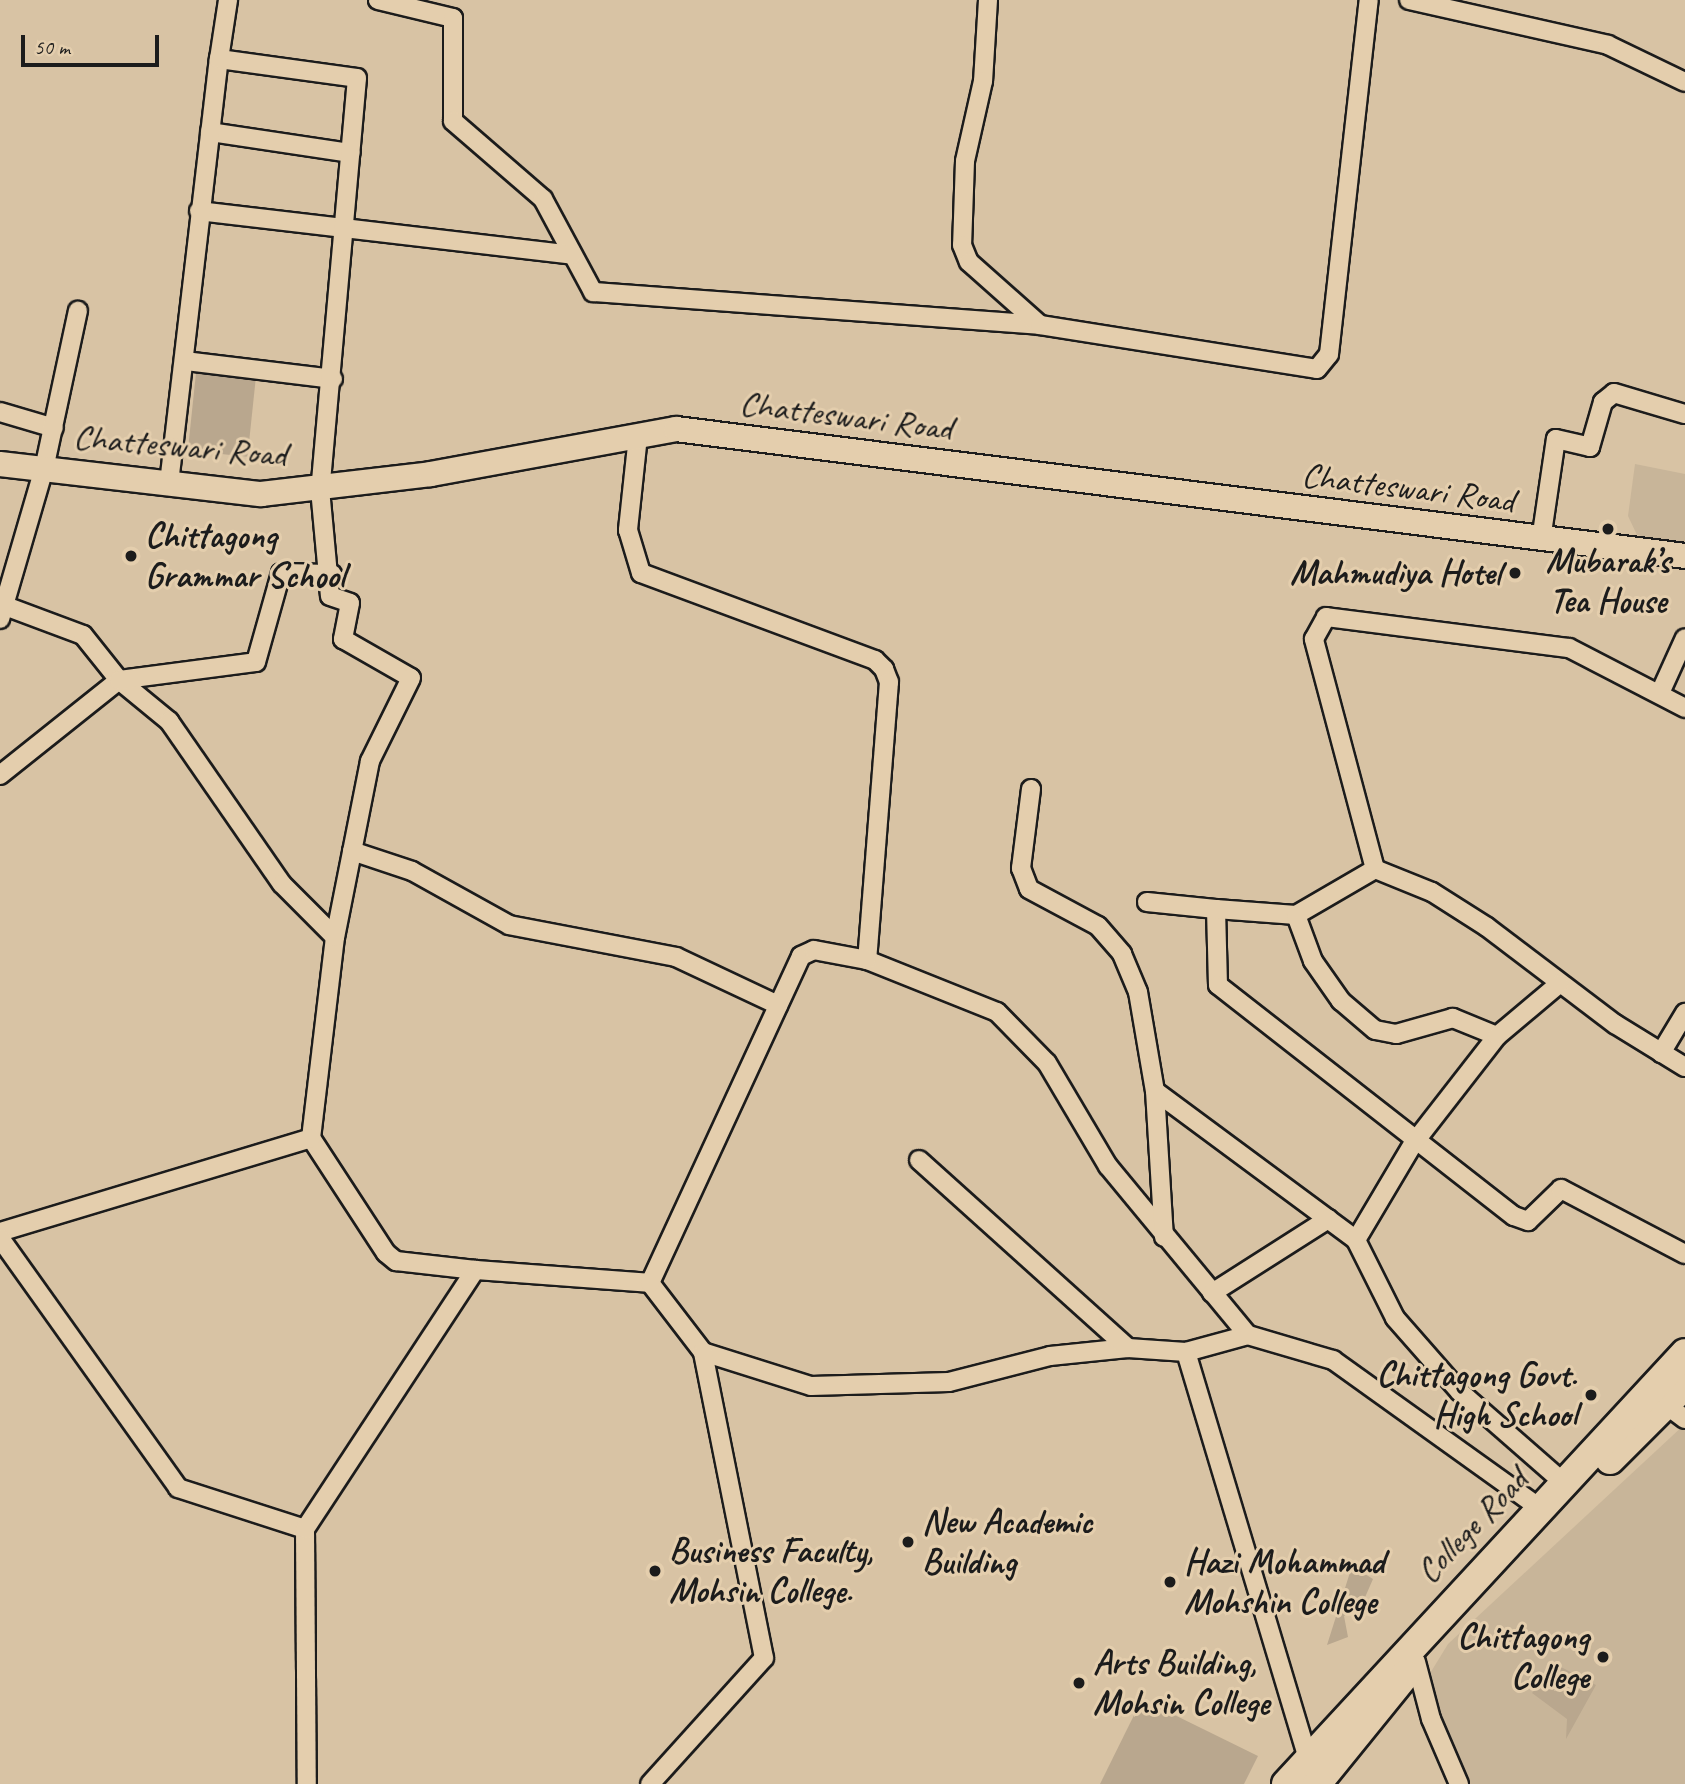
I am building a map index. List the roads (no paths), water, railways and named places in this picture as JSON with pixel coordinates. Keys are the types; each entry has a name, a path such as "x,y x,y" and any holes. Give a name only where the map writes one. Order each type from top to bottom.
{"main road":[{"name":"Chatteswari Road","path":"0,464 261,494 320,489 676,429 1541,540 1685,556"},
{"name":"College Road","path":"1286,1784 1307,1756 1685,1353"},
{"name":"College Road","path":"1317,1784 1416,1662 1679,1403"}],"street":[{"path":"169,483 185,361 199,211 228,0"},
{"path":"378,0 453,18 453,121 543,200 593,292 602,296 1040,325 1317,369 1324,364 1368,0"},
{"path":"988,0 983,81 965,161 962,245 969,262 1040,325"},
{"path":"1409,0 1608,45 1685,82"},
{"path":"219,59 357,78 333,379 320,489 332,574 331,597 350,603 343,639 411,678 370,761 335,937 312,1138 386,1253 396,1261 475,1270 650,1283 703,1352 764,1658 650,1784"},
{"path":"210,132 350,153"},
{"path":"199,211 343,231 572,256"},
{"path":"78,311 44,469 4,613 83,635 119,680 169,722 273,874 335,937"},
{"path":"185,361 333,379"},
{"path":"1541,540 1556,439 1590,447 1603,402 1615,393 1685,414"},
{"path":"0,412 54,428"},
{"path":"638,436 628,530 640,573 875,660 884,669 889,682 867,960"},
{"path":"0,775 119,680 256,663 281,573 332,574"},
{"path":"1374,869 1314,639 1326,617 1569,649 1685,708"},
{"path":"1660,693 1685,638"},
{"path":"1031,789 1021,868 1029,890 1098,926 1122,954 1138,992 1156,1091 1164,1237"},
{"path":"352,851 412,871 509,925 676,957 778,1005"},
{"path":"1147,902 1296,915 1374,869"},
{"path":"1374,869 1432,892 1559,984 1685,1067"},
{"path":"1216,909 1218,985 1413,1144 1514,1216 1528,1221 1561,1189 1685,1254"},
{"path":"1296,915 1313,961 1341,1001 1375,1030 1396,1034 1454,1018 1497,1036"},
{"path":"650,1283 778,1005 807,952 867,960 997,1012 1047,1063 1108,1166 1164,1237 1248,1335"},
{"path":"1356,1240 1413,1144 1497,1036 1559,984"},
{"path":"1661,1053 1685,1013"},
{"path":"1156,1091 1356,1240 1395,1318 1460,1392 1564,1483"},
{"path":"0,1232 312,1138"},
{"path":"919,1160 1128,1348"},
{"path":"1212,1293 1328,1219"},
{"path":"0,1238 178,1488 305,1529"},
{"path":"307,1784 305,1529 475,1270"},
{"path":"703,1352 811,1386 949,1382 1050,1356 1128,1348 1186,1352 1248,1335 1333,1360 1540,1508"},
{"path":"1186,1352 1307,1756"},
{"path":"1416,1662 1427,1707 1459,1784"}],"place":[{"name":"Mubarak’s Tea House","path":"1608,529"},
{"name":"Chittagong Grammar School","path":"131,556"},
{"name":"Mahmudiya Hotel","path":"1515,573"},
{"name":"Chittagong Govt. High School","path":"1591,1395"},
{"name":"New Academic Building","path":"908,1542"},
{"name":"Business Faculty, Mohsin College.","path":"655,1571"},
{"name":"Hazi Mohammad Mohshin College","path":"1170,1582"},
{"name":"Chittagong College","path":"1603,1657"},
{"name":"Arts Building, Mohsin College","path":"1079,1683"}]}
